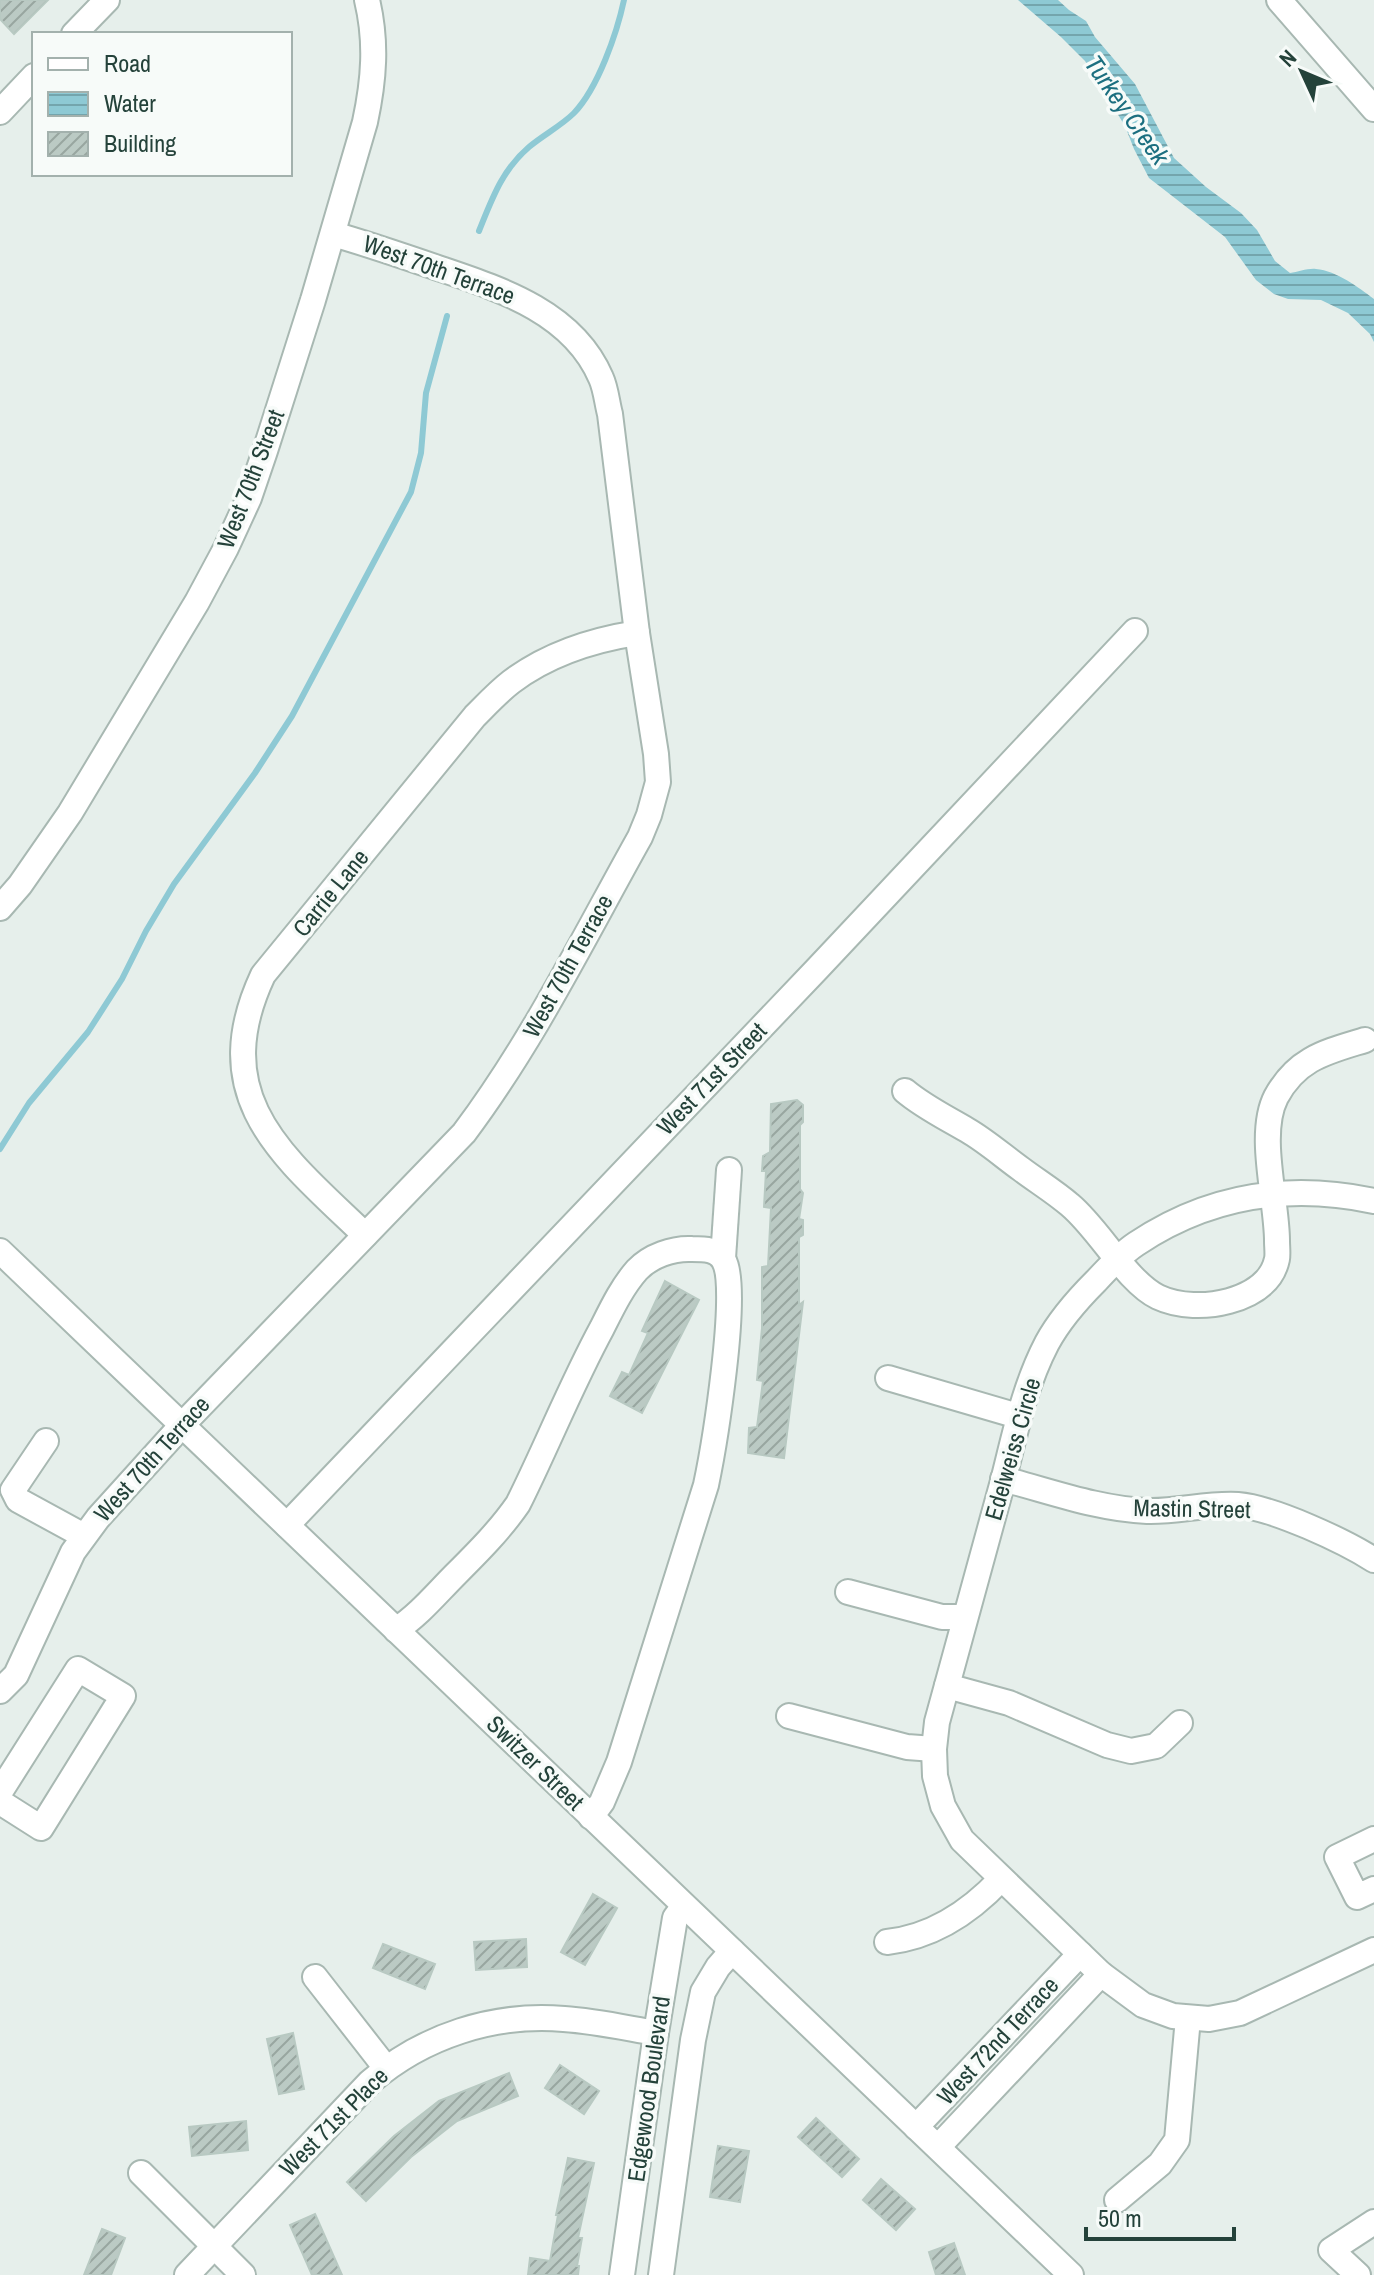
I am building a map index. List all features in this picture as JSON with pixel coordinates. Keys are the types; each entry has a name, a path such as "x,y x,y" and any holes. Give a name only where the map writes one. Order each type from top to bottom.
{"street":[{"path":"76,32 107,0"},
{"name":"West 70th Street","path":"0,908 20,885 70,813 197,602 249,498 333,234 371,95 375,51 367,0"},
{"path":"1279,0 1374,109"},
{"path":"0,112 32,78"},
{"name":"West 70th Terrace","path":"0,1691 16,1675 73,1552 98,1518 183,1424 464,1133 487,1102 514,1062 640,837 658,782 610,414 602,379 583,349 556,321 527,302 464,277 333,234"},
{"name":"West 71st Street","path":"287,1525 1135,631"},
{"name":"Carrie Lane","path":"365,1235 293,1166 264,1128 254,1108 244,1072 243,1051 249,1011 263,975 475,716 508,684 565,651 637,633"},
{"path":"905,1091 921,1105 969,1131 1071,1205 1133,1277 1155,1295 1173,1303 1196,1305 1224,1302 1250,1295 1269,1277 1277,1259 1268,1127 1275,1098 1297,1068 1320,1055 1365,1040"},
{"path":"591,1817 602,1802 619,1762 706,1485 715,1443 728,1324 728,1272 723,1258 729,1170"},
{"name":"Edelweiss Circle","path":"1371,1960 1240,2013 1209,2019 1188,2018 1143,2005 1101,1974 962,1840 943,1806 935,1776 934,1749 937,1722 1018,1416 1048,1341 1069,1308 1135,1244 1210,1206 1249,1197 1310,1192 1374,1201"},
{"path":"396,1630 412,1619 487,1542 518,1504 590,1349 624,1287 638,1269 658,1255 686,1248 712,1250 723,1258"},
{"name":"Switzer Street","path":"0,1251 1071,2275"},
{"path":"888,1378 1018,1416"},
{"path":"46,1441 13,1490 18,1500 84,1536"},
{"name":"Mastin Street","path":"1003,1479 1110,1507 1149,1511 1217,1505 1257,1508 1309,1527 1374,1560"},
{"path":"848,1592 942,1617 965,1617"},
{"path":"0,1802 41,1828 123,1696 78,1669 4,1777"},
{"path":"947,1686 1009,1703 1107,1745 1131,1751 1156,1746 1180,1723"},
{"path":"789,1716 907,1747 934,1749"},
{"path":"1374,1839 1337,1857 1357,1897 1374,1889"},
{"path":"887,1942 914,1936 961,1916 1001,1879"},
{"name":"Edgewood Boulevard","path":"622,2275 675,1918 684,1906"},
{"name":"Edgewood Boulevard","path":"661,2275 693,2040 703,1992 732,1951"},
{"name":"West 72nd Terrace","path":"916,2127 1080,1954"},
{"name":"West 72nd Terrace","path":"938,2147 1101,1974"},
{"path":"315,1977 386,2068"},
{"path":"1117,2200 1160,2164 1177,2140 1188,2018"},
{"name":"West 71st Place","path":"187,2275 370,2082 415,2050 452,2034 513,2019 566,2019 656,2033"},
{"path":"141,2173 243,2275"},
{"path":"1358,2275 1331,2250 1374,2222"}],"water":[{"name":"Turkey Creek","path":"1018,0 1058,0 1086,21 1095,37 1135,84 1174,158 1241,213 1257,230 1275,261 1290,273 1313,269 1332,273 1374,299 1374,342 1348,313 1321,300 1288,299 1274,294 1256,280 1225,237 1149,178 1125,126 1085,61"}],"building":[{"path":"0,0 48,0 14,34 0,19"},
{"path":"797,1100 803,1105 800,1189 803,1193 799,1219 803,1220 803,1235 799,1237 799,1305 803,1302 784,1458 748,1453 749,1428 757,1427 763,1381 757,1380 762,1328 762,1267 768,1266 771,1208 764,1207 766,1171 762,1171 763,1156 770,1152 771,1104"},
{"path":"665,1281 699,1300 642,1413 610,1396 622,1372 629,1375 648,1333 642,1331"},
{"path":"593,1894 617,1908 585,1965 561,1952"},
{"path":"526,1939 527,1967 476,1970 474,1942"},
{"path":"383,1944 435,1964 425,1989 373,1968"},
{"path":"293,2033 304,2089 279,2094 267,2039"},
{"path":"560,2065 599,2091 584,2114 545,2088"},
{"path":"509,2073 518,2096 457,2121 411,2157 366,2201 347,2182 394,2136 439,2101"},
{"path":"816,2118 859,2159 842,2177 798,2137"},
{"path":"246,2121 248,2150 192,2156 189,2127"},
{"path":"718,2146 749,2151 740,2202 710,2197"},
{"path":"568,2158 594,2163 578,2238 582,2238 578,2275 528,2275 530,2258 550,2261"},
{"path":"881,2179 915,2209 896,2230 863,2200"},
{"path":"315,2214 342,2275 312,2275 290,2225"},
{"path":"102,2229 125,2238 111,2275 84,2275"},
{"path":"954,2243 965,2275 936,2275 929,2252"}],"waterway":[{"path":"479,231 512,165 583,102 599,75 624,0"},
{"path":"0,1149 29,1103 88,1032 122,979 174,884 255,773 292,716 411,492 421,453 426,393 447,316"}]}
